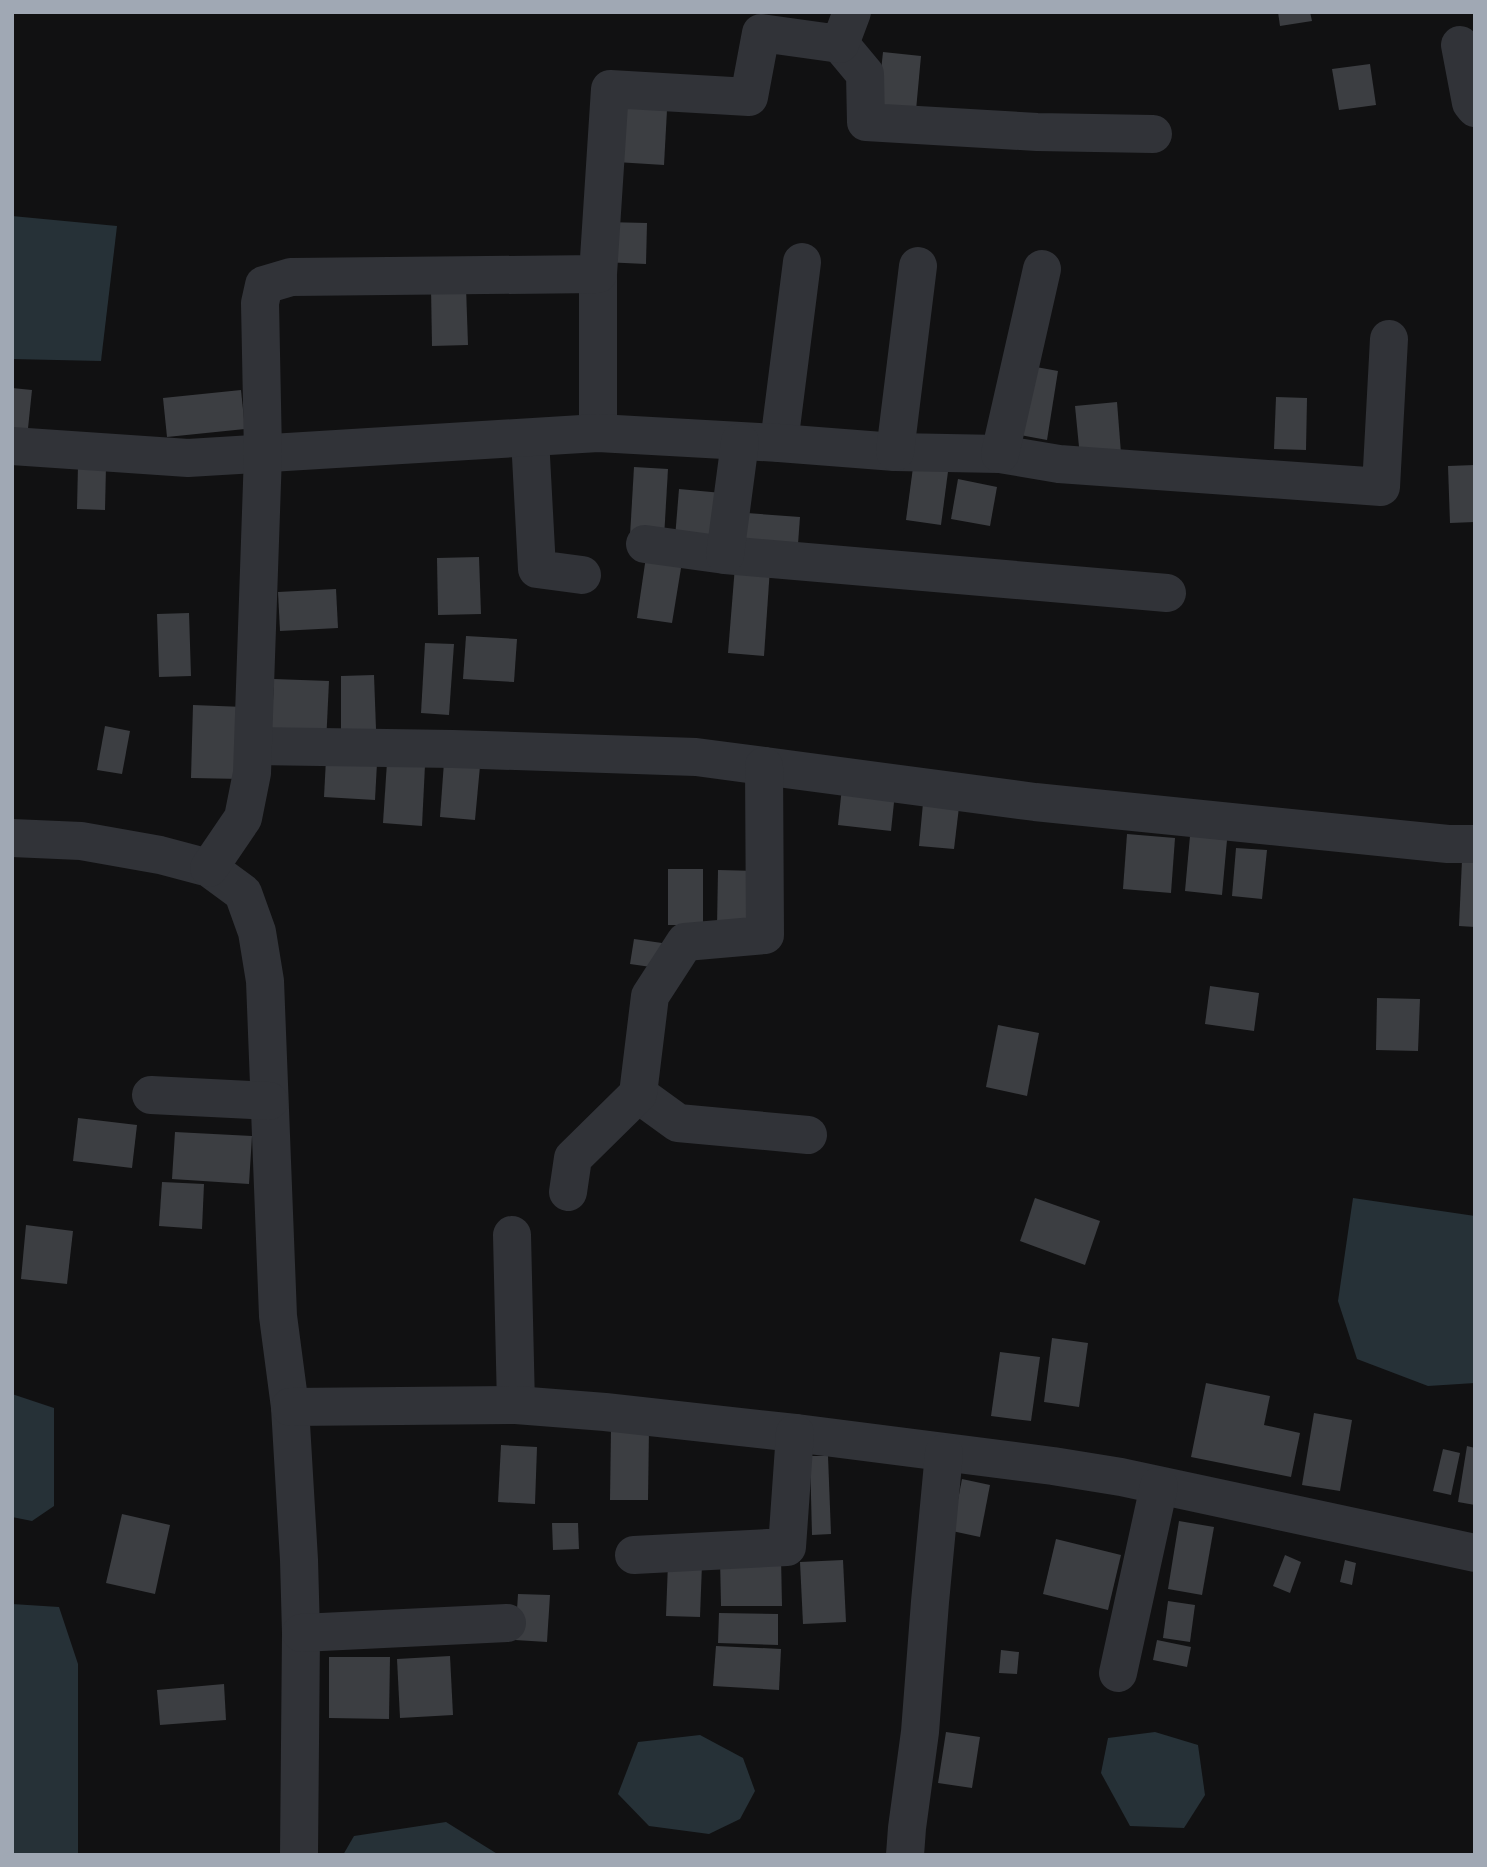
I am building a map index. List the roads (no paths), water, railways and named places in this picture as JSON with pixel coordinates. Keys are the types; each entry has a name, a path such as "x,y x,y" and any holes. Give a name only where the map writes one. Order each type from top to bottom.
{"street":[{"path":"598,433 598,274 610,89 749,97 761,23 846,28 865,74 866,122 1037,132 1153,134"},
{"path":"1460,45 1471,103 1475,108"},
{"path":"779,443 802,262"},
{"path":"895,452 918,266"},
{"path":"1000,454 1042,269"},
{"path":"209,868 243,818 253,773 263,454 260,303 264,285 291,277 598,274"},
{"path":"12,446 188,458 598,433 895,452 1000,454 1059,464 1381,487 1388,339"},
{"path":"530,438 537,569 582,575"},
{"path":"725,555 740,442"},
{"path":"645,544 725,555 1167,593"},
{"path":"255,746 453,749 682,757 1035,802 1448,844 1475,844"},
{"path":"568,1192 573,1158 638,1094 650,996 685,942 765,935 764,766"},
{"path":"12,838 81,841 160,855 209,868 243,893 257,932 265,981 278,1316 290,1407 299,1560 299,1855"},
{"path":"638,1094 678,1123 808,1135"},
{"path":"151,1095 269,1101"},
{"path":"512,1236 516,1405"},
{"path":"290,1407 516,1405 795,1433 1053,1466 1475,1553"},
{"path":"634,1555 787,1547 795,1433"},
{"path":"905,1855 920,1732 929,1602 944,1453"},
{"path":"1118,1673 1159,1486"},
{"path":"301,1633 507,1623"}]}
